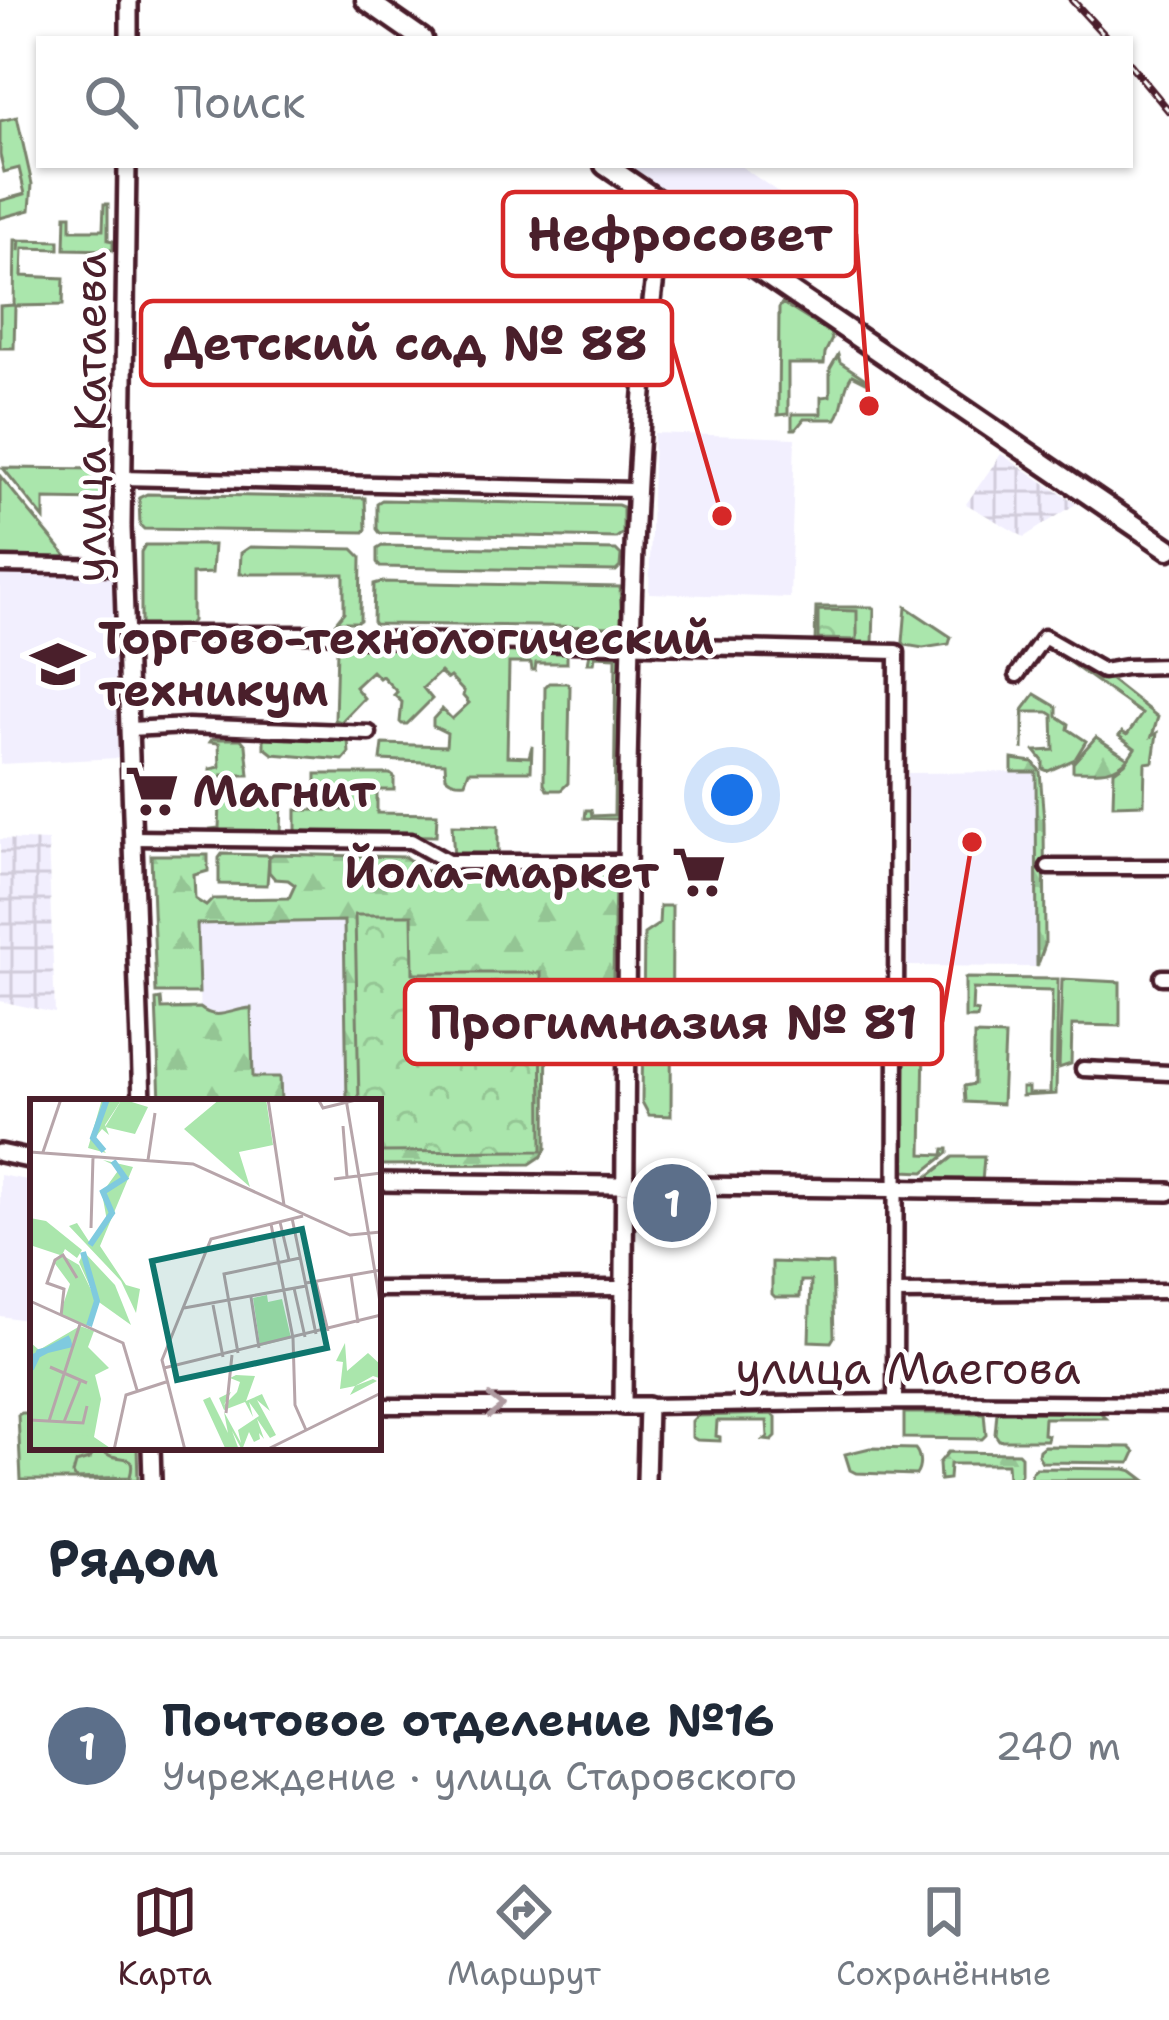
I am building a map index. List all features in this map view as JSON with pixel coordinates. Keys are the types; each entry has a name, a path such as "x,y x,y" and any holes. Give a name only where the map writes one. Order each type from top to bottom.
{"main road":[{"path":"366,0 418,36"},
{"path":"609,168 1169,549"}],"street":[{"path":"129,0 129,36"},
{"name":"улица Катаева","path":"127,168 122,478 142,1099"},
{"path":"623,1406 634,490 665,207"},
{"path":"122,478 634,490"},
{"path":"0,565 124,567"},
{"path":"125,632 897,652 895,1402"},
{"path":"1017,675 1045,637 1103,671 1169,666"},
{"path":"129,728 369,733"},
{"path":"132,838 411,841 448,862 627,862"},
{"path":"1048,867 1169,867"},
{"path":"1084,1069 1169,1073"},
{"path":"0,1153 30,1159"},
{"path":"381,1182 1169,1192"},
{"path":"381,1289 623,1288"},
{"path":"896,1292 1169,1291"},
{"name":"улица Маегова","path":"648,1406 1169,1404"},
{"path":"381,1406 648,1406 646,1480"},
{"path":"151,1450 152,1480"}],"shaded area":[{"path":"628,168 743,168 840,235 805,288"},
{"path":"654,433 795,438 790,598 649,593"},
{"path":"1001,454 1076,504 1024,537 966,504"},
{"name":"Торгово-технологический техникум","path":"0,570 112,570 118,758 0,764"},
{"path":"1036,772 1037,967 908,966 908,773"},
{"path":"0,839 48,841 55,1013 0,1001"},
{"path":"343,922 347,1099 243,1099 201,1051 197,924"},
{"path":"0,1175 30,1180 30,1321 0,1316"}],"green space":[{"path":"17,117 32,184 30,210 0,218 0,201 25,194 19,168 4,172 0,155 0,121"},
{"path":"104,204 108,204 108,240 113,241 113,250 65,249 66,215 71,215 71,230 103,230"},
{"path":"15,240 19,240 19,251 20,240 59,241 59,249 23,248 22,276 64,278 63,305 15,306 14,348 0,348 0,306 14,305"},
{"path":"782,303 830,333 832,339 824,364 788,364 788,414 778,415 779,308"},
{"path":"838,355 840,362 866,382 852,375 836,419 804,419 792,429 792,414 821,414 821,397 830,396 830,369"},
{"path":"3,468 102,469 102,500 44,499 44,519"},
{"path":"0,476 68,558 0,556"},
{"path":"147,494 365,498 366,529 144,529 139,498"},
{"path":"377,503 618,505 623,507 623,533 616,538 380,533"},
{"path":"145,545 214,545 212,573 192,574 192,621 185,628 141,624 141,552"},
{"path":"250,547 353,549 361,557 360,620 336,622 344,612 344,574 240,574 241,553"},
{"path":"377,549 616,550 621,555 616,571 380,567"},
{"path":"374,584 620,587 622,624 375,624"},
{"path":"816,607 872,607 873,643 815,642"},
{"path":"906,607 951,637 949,644 905,645"},
{"path":"818,610 857,611 857,640 818,639"},
{"path":"341,645 567,650 567,663 536,663 532,670 531,663 509,663 507,756 529,757 532,746 531,771 469,771 465,782 457,782 446,777 445,763 381,760 383,744 446,746 447,733 433,726 433,719 442,709 452,719 469,703 450,677 440,672 423,688 432,699 402,724 397,692 372,671 355,687 364,698 341,722 335,720 337,649"},
{"path":"1052,650 1097,680 1110,679 1158,717 1152,736 1157,733 1153,762 1145,763 1144,804 1113,805 1114,771 1135,748 1119,736 1127,735 1142,714"},
{"path":"590,653 622,655 617,819 585,818 586,810 592,816 614,815 616,657 595,656 594,663 588,663"},
{"path":"549,683 570,687 568,783 561,790 547,790 544,784 545,687"},
{"path":"1035,694 1057,707 1057,716 1069,724 1068,729 1086,741 1075,759 1048,771 1035,751 1054,750 1053,715 1024,712 1023,750 1023,710"},
{"path":"264,737 348,740 349,753 343,760 273,754 264,747"},
{"path":"1096,737 1128,758 1110,770 1073,771 1073,763"},
{"path":"241,739 246,745 249,775 222,775 222,798 282,799 281,833 212,831 219,828 220,804 210,800 210,769 220,767 219,743 210,742"},
{"path":"1012,759 1033,762 1040,771 1045,945 1037,967 1036,772 1012,772"},
{"path":"316,774 390,774 394,790 377,790 377,813 437,814 436,836 300,834 296,810 343,810 343,789 316,788"},
{"path":"452,825 498,826 498,858 454,858"},
{"path":"222,854 269,857 267,885 219,884"},
{"path":"151,855 208,855 208,871 194,875 195,899 206,906 213,899 289,898 295,885 275,879 269,872 269,857 405,857 425,871 608,872 615,881 612,1021 582,1020 582,1010 547,1009 546,1149 542,1156 530,1164 381,1165 381,1099 347,1099 344,921 197,924 199,993 156,993"},
{"path":"660,906 672,906 671,1116 649,1115 642,1102 644,934 659,924"},
{"path":"355,915 412,915 413,973 541,973 542,1151 381,1152 381,1099 359,1099"},
{"path":"965,978 1058,979 1056,1094 1022,1096 1022,1088 1028,1088 1028,1094 1050,1094 1052,991 973,989 972,1011 978,1012 977,1018 965,1018"},
{"path":"1062,979 1120,982 1120,1026 1072,1025 1071,1064 1059,1068"},
{"path":"906,986 925,987 922,1154 943,1155 948,1149 948,1153 924,1172 903,1171"},
{"path":"161,999 162,1009 200,1008 212,1014 251,1008 253,1077 280,1077 281,1099 160,1099 156,1000"},
{"path":"974,1035 1005,1036 1002,1104 965,1102 964,1086 974,1084"},
{"path":"953,1157 984,1157 982,1182 903,1181 925,1179"},
{"path":"772,1262 832,1264 831,1342 809,1341 811,1281 801,1281 800,1297 775,1297"},
{"path":"1099,1411 1106,1418 1044,1418 1047,1440 999,1440 995,1434 997,1412"},
{"path":"30,1413 30,1450 81,1450 82,1457 90,1455 90,1450 137,1450 138,1480 21,1480 18,1415"},
{"path":"904,1413 984,1413 986,1435 982,1439 904,1438"},
{"path":"697,1416 776,1417 772,1441 764,1440 767,1421 717,1421 720,1441 692,1437 692,1421"},
{"path":"1044,1446 1130,1447 1135,1452 1130,1463 1042,1462 1038,1455"},
{"path":"870,1448 915,1449 918,1472 850,1470 845,1454"},
{"path":"94,1450 125,1458 131,1461 130,1477 76,1479 76,1463 89,1459"},
{"path":"948,1452 1018,1453 1021,1474 1008,1479 1007,1464 950,1464 949,1479 940,1480 939,1463"},
{"path":"1036,1468 1125,1469 1145,1480 1030,1480"}],"railway":[{"path":"1072,0 1105,36"},
{"path":"1133,68 1169,111"}],"place":[{"name":"Нефросовет","path":"869,406"},
{"name":"Детский сад № 88","path":"722,516"},
{"name":"Торгово-технологический техникум","path":"58,664"},
{"name":"Магнит","path":"152,791"},
{"name":"Прогимназия № 81","path":"972,842"},
{"name":"Йола-маркет","path":"699,872"},
{"name":"Почтовое отделение №16","path":"672,1203"}]}
